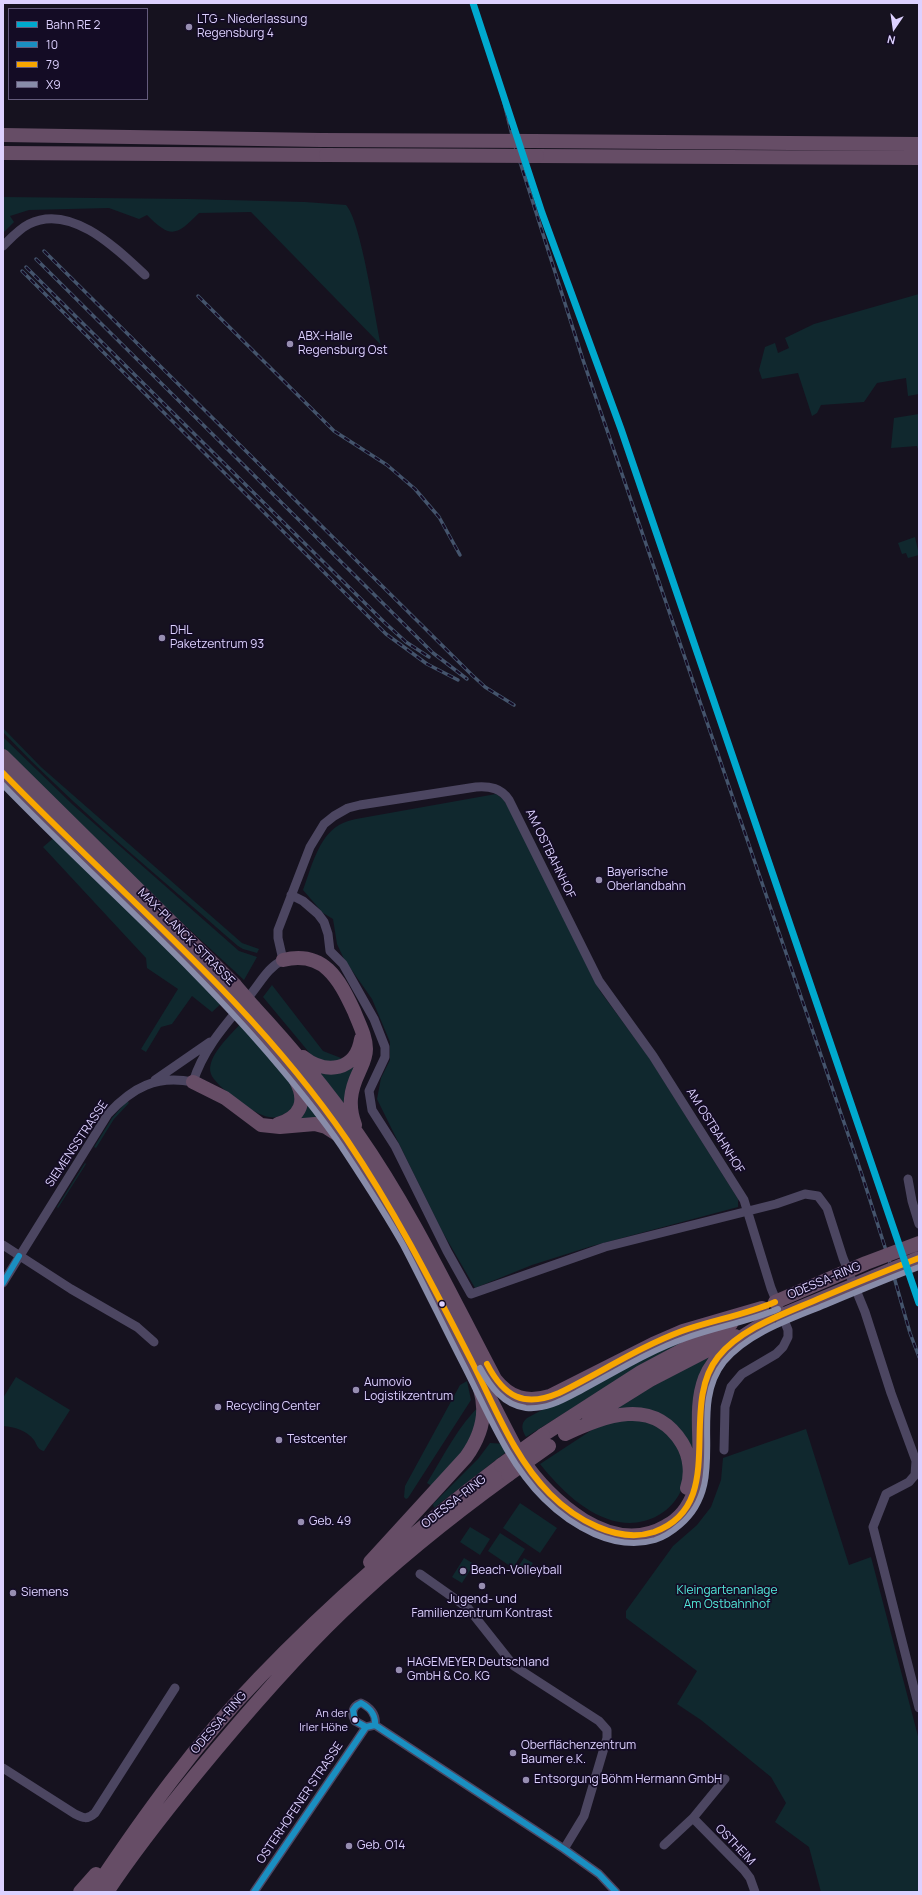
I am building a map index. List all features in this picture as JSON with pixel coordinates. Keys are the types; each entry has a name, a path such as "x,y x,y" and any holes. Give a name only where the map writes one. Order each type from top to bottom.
{"highway":[{"path":"3,136 321,140 919,144"},
{"path":"3,153 919,158"},
{"name":"MAX-PLANCK-STRASSE","path":"3,756 232,990 288,1053 394,1190 452,1297"},
{"name":"MAX-PLANCK-STRASSE","path":"3,773 232,990"},
{"path":"193,1082 225,1098 261,1124 271,1127 315,1124 351,1136 350,1102 353,1084 364,1062 366,1040 340,983 329,969 318,962 301,957 283,960"},
{"path":"288,1053 307,1060 320,1067 339,1067 348,1062 355,1055 361,1040 361,1028"},
{"path":"271,1127 286,1122 295,1115 301,1105 302,1097 300,1089 288,1053"},
{"name":"MAX-PLANCK-STRASSE","path":"351,1136 408,1238 467,1353"},
{"name":"ODESSA-RING","path":"546,1440 565,1434 650,1380 706,1350 771,1312 866,1263 919,1243"},
{"name":"ODESSA-RING","path":"93,1892 134,1830 164,1789 227,1712 258,1678 331,1606 432,1518 504,1470 642,1372 698,1340 919,1258"},
{"path":"452,1297 495,1379 511,1394 519,1398 534,1400 550,1396 568,1388 653,1344 683,1331 771,1312"},
{"path":"452,1297 490,1381 521,1441 538,1468 571,1503 599,1519 626,1527 636,1527 650,1524 671,1512 680,1501 688,1486 689,1459 678,1436 668,1426 655,1418 631,1413 619,1415 591,1423 565,1434"},
{"path":"467,1353 521,1458 531,1474 553,1497 566,1509 596,1527 624,1535 648,1534 660,1530 679,1517 690,1502 695,1491 700,1466 700,1401 705,1378 711,1367 730,1346 771,1312"},
{"path":"331,1606 474,1446 481,1432 484,1403 467,1353"},
{"name":"ODESSA-RING","path":"107,1892 148,1836 211,1755 270,1687 342,1613 384,1574 451,1518 504,1470"},
{"path":"80,1892 134,1830"},
{"path":"116,1892 148,1836"}],"street":[{"path":"3,246 29,224 44,219 61,219 93,232 126,257 145,275"},
{"name":"AM OSTBAHNHOF","path":"283,960 278,938 278,930 316,836 324,824 340,812 360,806 476,787 492,788 501,791 509,800 599,980 653,1056 744,1200 748,1210 772,1288 788,1330 788,1337 783,1347 776,1354 742,1374 731,1387 725,1408 724,1450"},
{"path":"291,895 302,901 318,914 328,934 330,952 343,964 374,1019 385,1047 385,1057 369,1091 372,1110 395,1146 447,1251 471,1294 605,1247 776,1204 805,1194 812,1194 822,1200 827,1208 843,1258 865,1312 891,1393 916,1461 915,1475 908,1482 886,1494 874,1527 919,1708"},
{"path":"193,1082 198,1066 213,1040 252,993 267,971 283,960"},
{"path":"149,1084 213,1040"},
{"name":"SIEMENSSTRASSE","path":"3,1282 108,1114 123,1098 149,1084 172,1080 193,1082"},
{"path":"908,1179 908,1187 919,1224"},
{"path":"3,1245 137,1327 154,1342"},
{"path":"420,1574 468,1608 514,1666 599,1721 607,1730 607,1738 584,1816 564,1849 599,1874 616,1892"},
{"path":"3,1768 75,1814 83,1818 90,1817 95,1813 175,1688"},
{"name":"OSTERHOFENER STRASSE","path":"254,1892 370,1726 564,1849"},
{"path":"664,1845 693,1818 726,1779"},
{"name":"OSTHEIM","path":"693,1818 744,1870 750,1878 755,1892"}],"green space":[{"path":"3,197 188,199 305,202 346,205 352,215 362,249 381,345 251,212 199,213 185,226 173,232 162,228 147,215 139,219 109,208 29,210 10,216 14,222 3,233"},
{"path":"919,294 919,394 908,396 906,378 877,383 864,402 821,405 817,413 812,416 798,373 762,379 759,370 765,347 775,343 778,353 789,348 785,338 814,324"},
{"path":"919,414 919,452 917,446 891,448 894,418"},
{"path":"915,537 919,555 908,558 906,553 902,554 898,543"},
{"path":"3,728 41,767 242,943 259,949 257,953 238,946 118,842 59,788 3,732"},
{"path":"3,737 72,804 239,951 257,957 244,980 164,906 3,750"},
{"path":"496,794 503,799 510,810 600,991 648,1056 738,1199 738,1207 592,1246 532,1265 475,1288 442,1231 377,1099 381,1078 390,1060 390,1042 372,999 344,959 337,944 333,919 323,913 303,890 320,845 332,830 341,824 356,819"},
{"path":"56,836 223,1002 212,1012 192,996 172,1024 161,1027 146,1052 141,1049 178,989 147,968 146,958 43,847"},
{"path":"272,985 323,1051 346,1060 332,1064 313,1057 263,997"},
{"path":"241,1023 256,1036 295,1087 297,1094 294,1108 282,1115 269,1117 255,1112 228,1093 220,1086 211,1074 210,1067 215,1053"},
{"path":"357,1058 345,1105 319,1072"},
{"path":"307,1099 324,1121 295,1118"},
{"path":"127,1101 129,1103 114,1119 96,1148 94,1147 112,1118"},
{"path":"85,1163 86,1164 58,1208 57,1207"},
{"path":"688,1335 691,1338 595,1394 526,1437 522,1427 527,1418 666,1344"},
{"path":"711,1353 696,1456 681,1434 617,1411 615,1408"},
{"path":"16,1377 70,1410 44,1451 39,1448 34,1440 24,1431 3,1426 3,1398"},
{"path":"467,1381 471,1400 406,1499 404,1497 405,1486 460,1385"},
{"path":"482,1403 479,1418 466,1448 433,1487 427,1483 459,1431 473,1412"},
{"path":"640,1418 661,1428 669,1434 676,1444 683,1459 685,1474 682,1488 675,1501 664,1511 651,1519 636,1523 619,1522 596,1514 585,1508 565,1492 540,1464 601,1424"},
{"name":"Kleingartenanlage Am Ostbahnhof","path":"806,1429 849,1565 871,1557 919,1740 918,1892 821,1892 809,1847 775,1822 786,1803 771,1777 701,1720 677,1704 697,1671 626,1618 626,1611 673,1546 697,1525 711,1507 721,1480 723,1458"},
{"path":"490,1443 507,1444 510,1449 434,1508 433,1504 478,1459"},
{"path":"520,1503 557,1528 540,1553 503,1528"},
{"path":"470,1527 490,1539 480,1555 460,1542"},
{"path":"500,1533 525,1549 513,1568 488,1551"},
{"name":"Beach-Volleyball","path":"464,1558 474,1564 462,1583 452,1577"},
{"path":"524,1558 533,1563 525,1576 516,1570"}],"railway":[{"path":"495,66 514,143 583,360 862,1175 890,1263 910,1333 919,1357"},
{"path":"44,251 472,675 485,687 514,705"},
{"path":"36,259 433,653 467,679"},
{"path":"26,267 384,622 406,642 429,657"},
{"path":"22,271 386,634 427,664 458,680"},
{"path":"198,296 334,431 387,465 415,489 439,517 460,555"}],"transit line":[{"path":"473,3 542,213 621,429 919,1303"},
{"name":"79","path":"3,773 227,994 310,1089 365,1167 397,1221 443,1305 506,1431 526,1465 550,1494 584,1520 611,1532 626,1535 640,1535 654,1532 677,1519 690,1500 697,1478 701,1402 707,1378 718,1357 739,1338 764,1323 791,1310 919,1258"},
{"name":"X9","path":"3,785 212,992 246,1028 311,1105 341,1146 381,1207 403,1245 488,1416 508,1451 519,1468 544,1499 580,1527 609,1539 640,1543 655,1540 674,1530 695,1507 703,1488 707,1467 708,1402 713,1381 724,1362 745,1343 771,1328 919,1267"},
{"name":"10","path":"3,1283 19,1256"},
{"name":"79","path":"487,1364 500,1385 508,1392 525,1399 547,1397 559,1393 666,1337 694,1327 764,1307 775,1302"},
{"name":"X9","path":"480,1368 498,1394 511,1403 526,1408 547,1406 567,1398 672,1343 778,1309"},
{"name":"10","path":"361,1703 372,1712 375,1725 366,1727 355,1721 353,1710 361,1703"},
{"name":"10","path":"375,1725 564,1849 599,1874 616,1892"},
{"name":"10","path":"254,1892 366,1727"}],"place":[{"name":"LTG - Niederlassung Regensburg 4","path":"189,27"},
{"name":"ABX-Halle Regensburg Ost","path":"290,344"},
{"name":"DHL Paketzentrum 93","path":"162,638"},
{"name":"Bayerische Oberlandbahn","path":"599,880"},
{"name":"Aumovio Logistikzentrum","path":"356,1390"},
{"name":"Recycling Center","path":"218,1407"},
{"name":"Testcenter","path":"279,1440"},
{"name":"Geb. 49","path":"301,1522"},
{"name":"Beach-Volleyball","path":"463,1571"},
{"name":"Jugend- und Familienzentrum Kontrast","path":"482,1586"},
{"name":"Siemens","path":"13,1593"},
{"name":"HAGEMEYER Deutschland GmbH & Co. KG","path":"399,1670"},
{"name":"An der Irler Höhe","path":"355,1720"},
{"name":"Oberflächenzentrum Baumer e.K.","path":"513,1753"},
{"name":"Entsorgung Böhm Hermann GmbH","path":"526,1780"},
{"name":"Geb. O14","path":"349,1846"}]}
